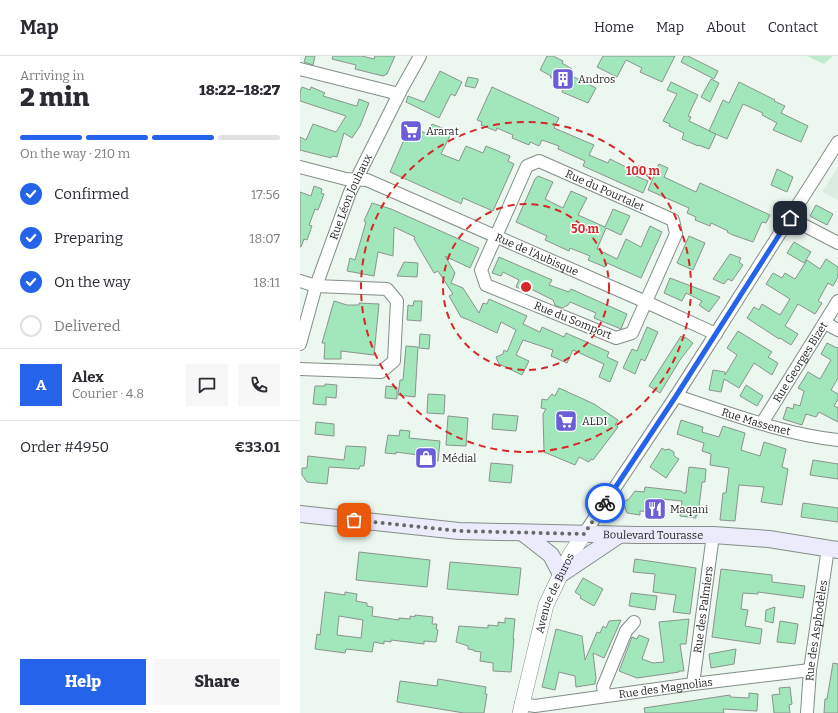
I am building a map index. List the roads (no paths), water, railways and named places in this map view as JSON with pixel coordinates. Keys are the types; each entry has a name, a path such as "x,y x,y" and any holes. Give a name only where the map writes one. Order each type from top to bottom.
{"main road":[{"name":"Boulevard Tourasse","path":"300,514 459,531 619,535 713,535 769,539 833,549"},
{"path":"523,533 551,555 561,574 619,535"}],"street":[{"name":"Rue Léon Jouhaux","path":"300,344 316,286 350,192 399,94 420,56"},
{"path":"300,69 399,94"},
{"name":"Avenue de Buros","path":"520,708 546,606 573,551 676,396 838,142"},
{"name":"Rue du Pourtalet","path":"496,237 527,166 539,161 673,220 676,234 646,302"},
{"name":"Rue de l'Aubisque","path":"300,167 346,179 367,180 716,334"},
{"path":"790,218 838,243"},
{"name":"Rue du Somport","path":"496,237 481,270 486,284 616,338 632,333 646,302"},
{"path":"300,281 316,286 387,289 397,301 394,361 381,372 300,369"},
{"name":"Rue Georges Bizet","path":"762,423 838,300"},
{"path":"825,323 838,330"},
{"name":"Rue Massenet","path":"676,396 812,437 838,440"},
{"name":"Rue des Palmiers","path":"693,684 713,535"},
{"name":"Rue des Asphodèles","path":"807,713 810,670 833,549"},
{"path":"605,696 603,687 626,631 634,622"},
{"name":"Rue des Magnolias","path":"520,708 693,684 810,670"}],"place":[{"name":"Andros","path":"563,79"},
{"name":"Ararat","path":"411,131"},
{"name":"ALDI","path":"566,421"},
{"name":"Médial","path":"426,458"},
{"name":"Maqani","path":"655,509"}]}
